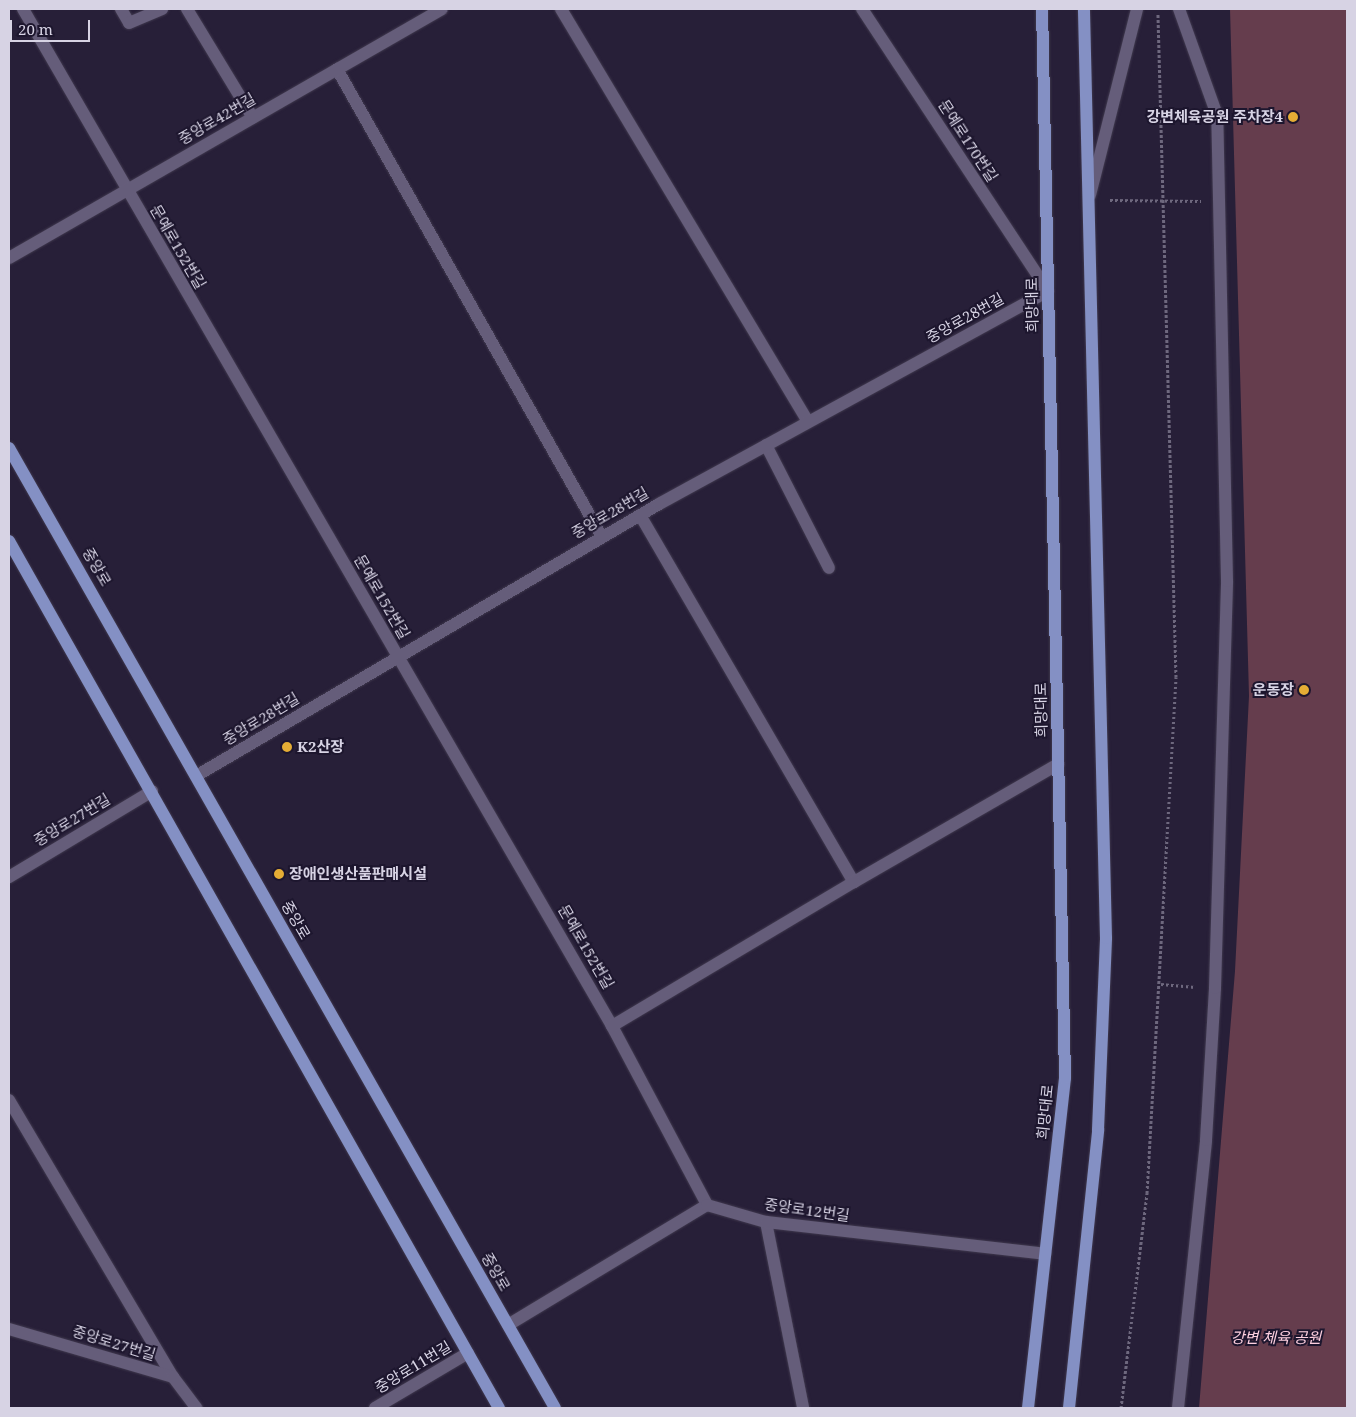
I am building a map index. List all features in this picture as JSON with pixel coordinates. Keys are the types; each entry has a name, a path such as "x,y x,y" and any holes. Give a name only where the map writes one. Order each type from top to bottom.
{"main road":[{"name":"희망대로","path":"1028,1408 1066,1078 1042,9"},
{"path":"1069,1408 1098,1130 1106,938 1084,9"},
{"name":"중앙로","path":"9,448 555,1408"},
{"path":"9,541 499,1408"}],"street":[{"name":"문예로152번길","path":"23,9 126,191 399,657 612,1026 707,1205"},
{"path":"121,9 129,23 162,9"},
{"path":"187,9 253,118"},
{"name":"중앙로42번길","path":"9,258 442,9"},
{"path":"561,9 808,422"},
{"name":"문예로170번길","path":"862,9 1048,291"},
{"path":"1089,199 1137,9"},
{"path":"1178,1408 1206,1140 1215,988 1227,582 1217,115 1180,9"},
{"path":"337,69 602,537"},
{"name":"중앙로28번길","path":"196,776 640,515 1048,291"},
{"path":"766,445 829,568"},
{"path":"640,515 854,882"},
{"path":"612,1026 854,882 1058,764"},
{"name":"중앙로27번길","path":"9,877 152,791"},
{"path":"9,1100 173,1377 196,1408"},
{"path":"508,1326 707,1205"},
{"name":"중앙로12번길","path":"707,1205 766,1222 1045,1254"},
{"path":"766,1222 803,1408"},
{"name":"중앙로27번길","path":"9,1328 173,1377"},
{"name":"중앙로11번길","path":"375,1408 468,1353"}],"path":[{"path":"1121,1408 1147,1193 1161,984 1176,677 1164,199 1157,9"},
{"path":"1110,200 1164,199 1219,202"},
{"path":"1161,984 1215,988"}],"green space":[{"name":"강변 체육 공원","path":"1230,9 1347,9 1347,1408 1199,1408 1235,971 1249,696"}],"place":[{"name":"강변체육공원 주차장4","path":"1293,117"},
{"name":"운동장","path":"1304,690"},
{"name":"K2산장","path":"287,747"},
{"name":"장애인생산품판매시설","path":"279,874"}]}
